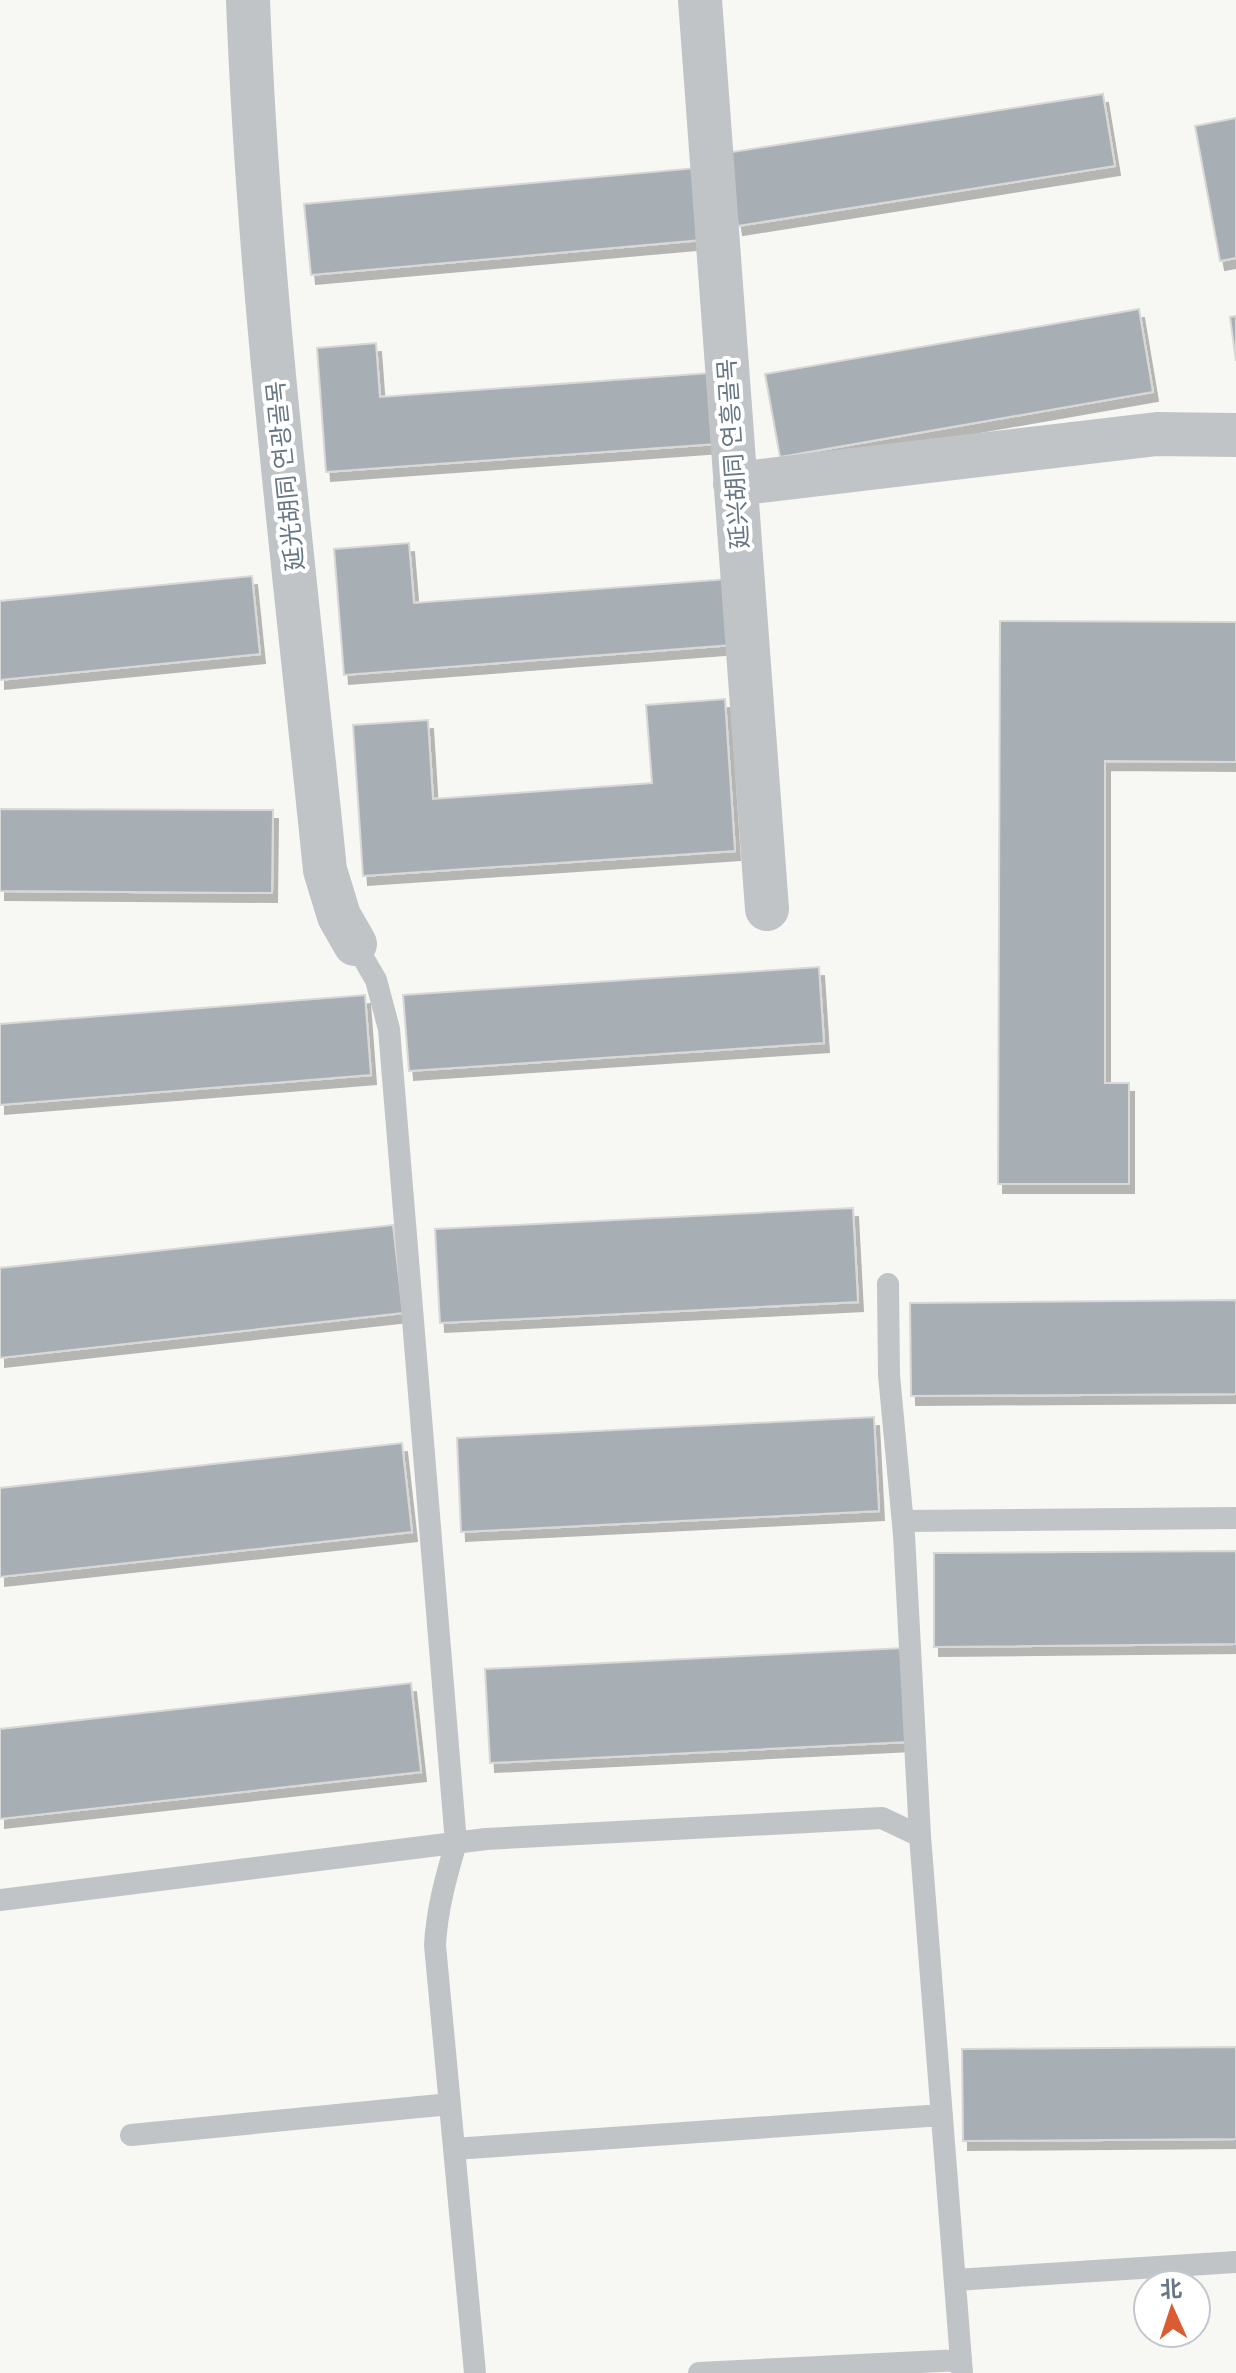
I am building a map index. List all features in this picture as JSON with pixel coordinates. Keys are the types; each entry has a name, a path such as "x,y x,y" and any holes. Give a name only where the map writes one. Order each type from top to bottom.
{"street":[{"name":"延光胡同 연광골목","path":"248,0 270,329 325,870 339,916 355,944"},
{"name":"延兴胡同 연흥골목","path":"700,0 767,909"},
{"path":"735,484 1157,434 1236,435"}],"lane":[{"path":"355,944 376,980 389,1029 456,1843 436,1919 435,1945 475,2373"},
{"path":"699,2373 962,2366 920,1836 903,1521 889,1375 888,1284"},
{"path":"903,1521 1236,1518"},
{"path":"0,1900 499,1838 882,1818 920,1836"},
{"path":"131,2135 450,2104"},
{"path":"454,2149 942,2115"},
{"path":"955,2280 1236,2262"}],"building":[{"path":"1103,94 1115,166 738,226 726,153"},
{"path":"1236,118 1236,258 1220,261 1195,126"},
{"path":"696,168 702,240 311,275 304,204"},
{"path":"1139,309 1153,392 780,457 765,374"},
{"path":"1236,316 1236,361 1230,317"},
{"path":"376,343 380,397 710,373 716,444 326,472 317,348"},
{"path":"409,543 414,603 728,579 732,645 344,675 334,549"},
{"path":"252,576 260,654 0,680 0,601"},
{"path":"1000,621 1236,622 1236,762 1105,761 1105,1083 1129,1083 1129,1184 998,1184"},
{"path":"725,699 735,851 363,876 353,725 428,720 433,799 652,783 646,705"},
{"path":"0,809 273,810 272,893 0,891"},
{"path":"819,967 824,1043 409,1071 403,995"},
{"path":"365,995 371,1075 0,1105 0,1024"},
{"path":"853,1208 858,1302 440,1323 435,1229"},
{"path":"393,1225 403,1313 0,1358 0,1268"},
{"path":"1236,1300 1236,1394 911,1396 910,1303"},
{"path":"874,1417 879,1511 461,1532 457,1438"},
{"path":"402,1443 412,1532 0,1577 0,1488"},
{"path":"1236,1551 1236,1644 934,1647 934,1553"},
{"path":"903,1648 907,1742 490,1763 485,1669"},
{"path":"411,1683 421,1772 0,1819 0,1729"},
{"path":"1236,2047 1236,2139 963,2141 962,2049"}]}
